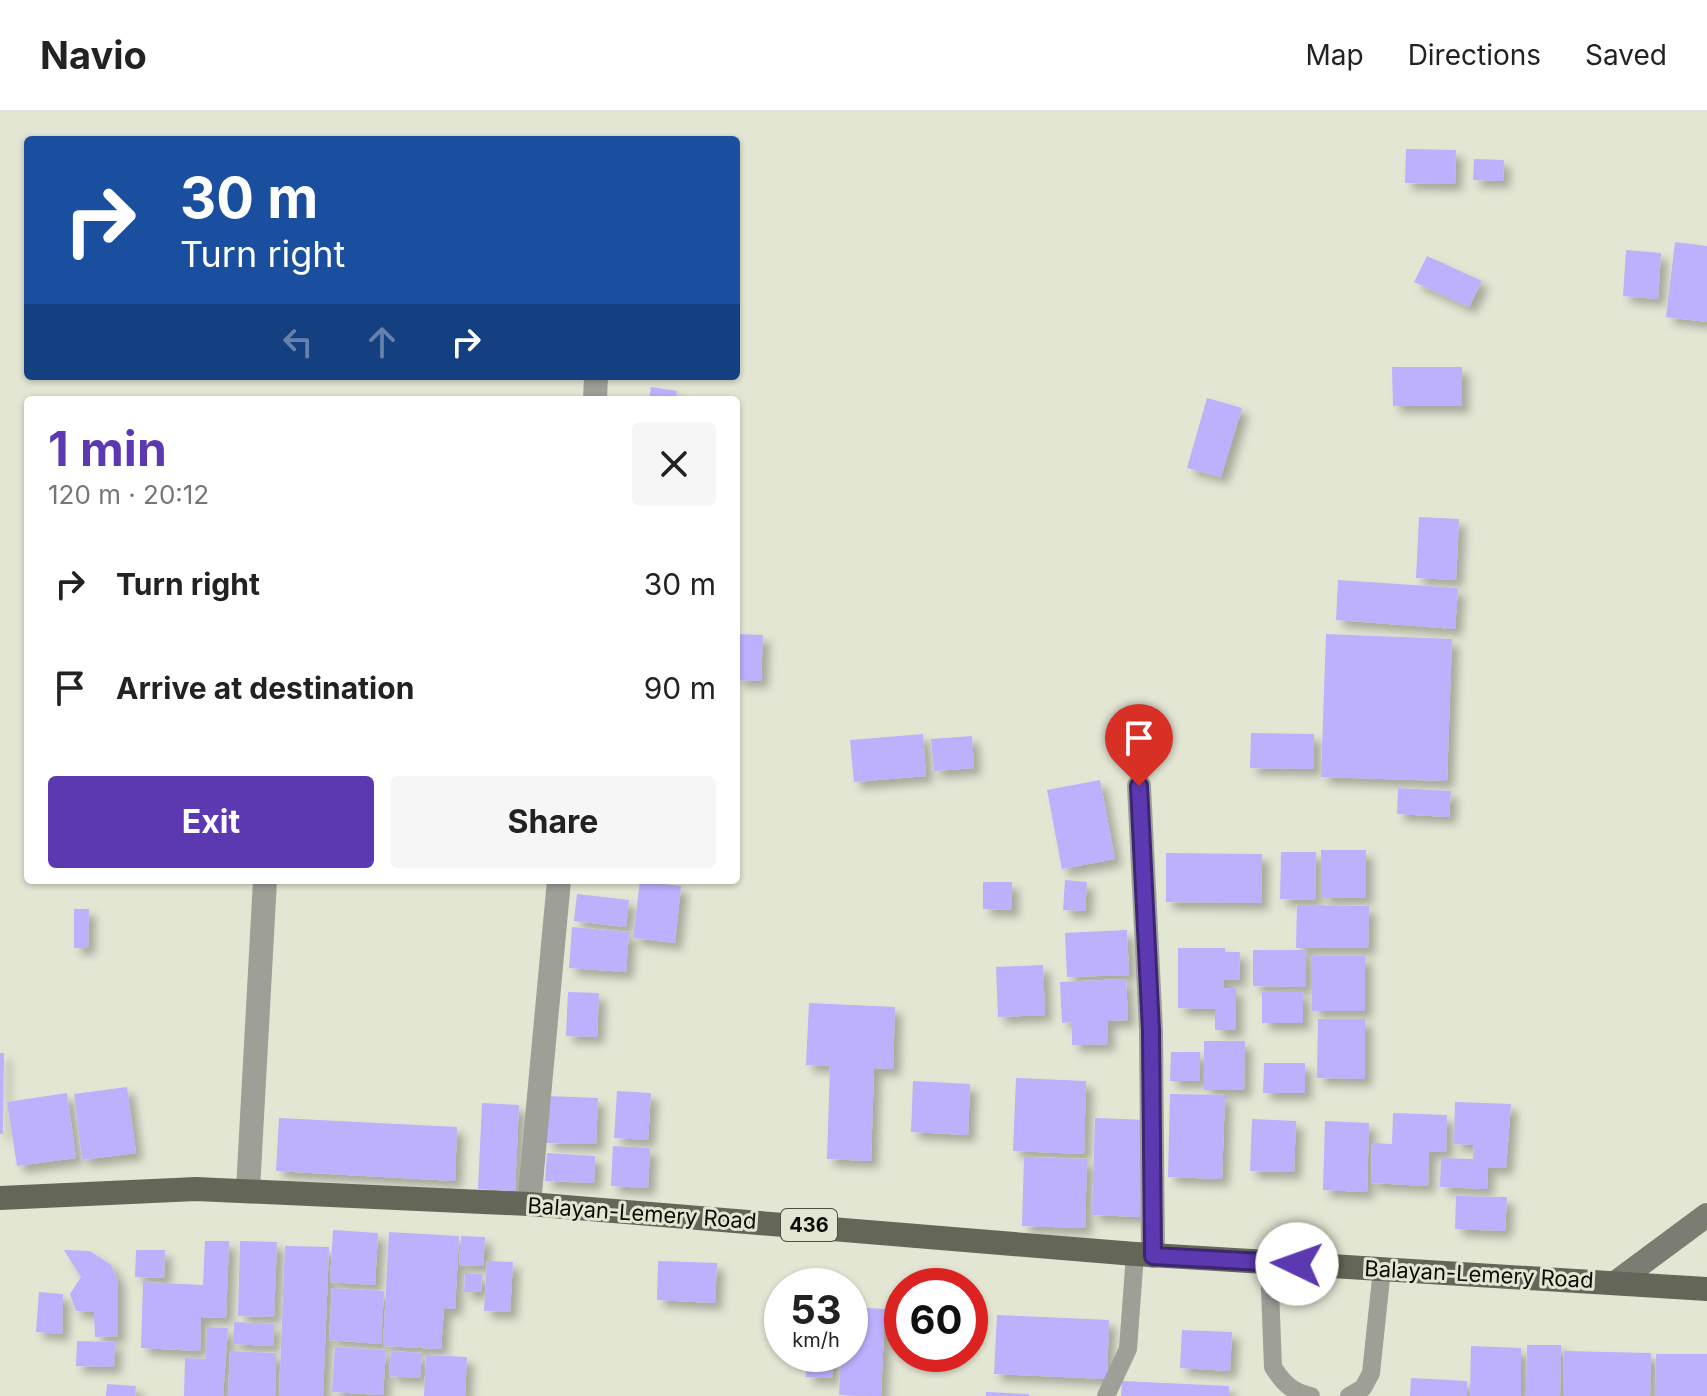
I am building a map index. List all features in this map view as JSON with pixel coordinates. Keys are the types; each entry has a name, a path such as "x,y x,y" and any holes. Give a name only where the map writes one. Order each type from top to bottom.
{"main road":[{"name":"Balayan-Lemery Road","path":"0,1198 110,1190 248,1190 529,1204 1144,1255 1618,1281"},
{"path":"1618,1281 1707,1215"},
{"name":"436","path":"1618,1281 1707,1289"}],"street":[{"path":"1139,786 1151,1031 1144,1255"},
{"path":"248,1190 265,884"},
{"path":"529,1204 559,884"}],"lane":[{"path":"1106,1396 1128,1349 1144,1255"},
{"path":"1269,1263 1273,1367 1281,1380 1296,1393 1311,1396"},
{"path":"1349,1396 1363,1388 1371,1373 1382,1269"}],"building":[{"path":"1406,149 1456,150 1455,184 1405,183"},
{"path":"1474,159 1504,160 1503,181 1473,180"},
{"path":"1675,242 1707,246 1707,322 1666,317"},
{"path":"1626,250 1661,253 1658,299 1623,296"},
{"path":"1427,256 1482,281 1469,307 1414,282"},
{"path":"1392,367 1462,367 1462,406 1393,406"},
{"path":"651,387 677,391 676,396 650,396"},
{"path":"1207,398 1242,408 1221,477 1187,468"},
{"path":"1419,517 1459,519 1456,580 1416,578"},
{"path":"1338,580 1458,588 1455,629 1336,620"},
{"path":"740,634 763,635 761,681 740,680"},
{"path":"1326,634 1452,639 1447,781 1321,777"},
{"path":"1251,733 1314,734 1314,769 1250,768"},
{"path":"923,734 926,776 854,782 850,740"},
{"path":"972,736 974,768 934,771 931,739"},
{"path":"1100,780 1115,859 1062,869 1047,790"},
{"path":"1398,788 1451,791 1449,817 1397,814"},
{"path":"1321,850 1366,850 1366,898 1321,898"},
{"path":"1281,852 1316,852 1315,900 1280,899"},
{"path":"1166,853 1262,854 1261,903 1166,902"},
{"path":"1065,880 1087,882 1085,911 1063,910"},
{"path":"983,882 1012,882 1012,910 983,909"},
{"path":"640,884 681,886 675,943 633,938"},
{"path":"577,894 629,900 626,927 574,921"},
{"path":"1297,905 1369,906 1368,948 1296,948"},
{"path":"74,909 89,909 88,948 74,948"},
{"path":"572,927 629,932 626,972 569,968"},
{"path":"1127,930 1129,975 1067,977 1065,933"},
{"path":"1178,948 1225,948 1225,952 1240,952 1239,980 1224,980 1224,988 1236,988 1236,1030 1215,1030 1215,1009 1178,1008"},
{"path":"1253,950 1306,950 1306,987 1253,986"},
{"path":"1312,956 1365,956 1365,1011 1312,1011"},
{"path":"1043,965 1045,1015 998,1017 996,967"},
{"path":"1126,979 1128,1020 1107,1021 1108,1044 1072,1045 1072,1022 1062,1023 1060,982"},
{"path":"568,992 599,993 597,1037 566,1036"},
{"path":"1262,992 1303,992 1303,1023 1262,1023"},
{"path":"809,1003 895,1007 893,1069 874,1068 871,1161 827,1159 830,1066 806,1065"},
{"path":"1318,1019 1365,1019 1365,1079 1317,1078"},
{"path":"1204,1041 1245,1041 1244,1090 1204,1090"},
{"path":"1171,1052 1200,1052 1200,1081 1170,1081"},
{"path":"0,1053 4,1053 3,1134 0,1134"},
{"path":"1264,1063 1305,1063 1305,1093 1263,1093"},
{"path":"1016,1078 1086,1081 1084,1154 1013,1151"},
{"path":"913,1081 970,1084 968,1135 911,1132"},
{"path":"127,1087 136,1153 82,1160 74,1094"},
{"path":"617,1091 651,1093 648,1140 614,1138"},
{"path":"67,1093 76,1158 17,1166 7,1102"},
{"path":"1170,1094 1225,1095 1222,1179 1168,1177"},
{"path":"548,1096 598,1098 596,1144 546,1143"},
{"path":"1455,1102 1511,1104 1506,1168 1488,1167 1487,1189 1440,1187 1441,1158 1473,1159 1474,1145 1454,1144"},
{"path":"482,1103 519,1105 515,1191 478,1189"},
{"path":"1393,1113 1447,1115 1446,1152 1429,1151 1428,1186 1371,1183 1372,1143 1392,1144"},
{"path":"279,1118 457,1127 455,1181 276,1171"},
{"path":"1095,1118 1146,1120 1142,1217 1092,1215"},
{"path":"1252,1119 1296,1121 1294,1172 1250,1171"},
{"path":"1325,1121 1369,1123 1367,1192 1323,1190"},
{"path":"613,1146 650,1148 648,1188 611,1186"},
{"path":"547,1153 595,1156 594,1183 545,1181"},
{"path":"1024,1157 1087,1159 1085,1228 1022,1226"},
{"path":"1456,1196 1507,1197 1505,1231 1455,1229"},
{"path":"333,1230 378,1233 375,1285 330,1282"},
{"path":"389,1232 459,1236 455,1309 444,1308 441,1349 383,1346"},
{"path":"461,1236 485,1237 483,1266 459,1265"},
{"path":"205,1241 229,1241 226,1318 201,1317 200,1351 141,1348 143,1282 203,1285"},
{"path":"240,1241 277,1242 274,1317 238,1316"},
{"path":"285,1246 329,1247 323,1396 279,1396"},
{"path":"64,1250 90,1251 111,1265 118,1281 118,1336 95,1337 94,1312 76,1311 70,1294 81,1277"},
{"path":"136,1250 165,1250 164,1278 135,1277"},
{"path":"487,1261 513,1262 510,1312 484,1311"},
{"path":"658,1261 717,1263 715,1303 657,1300"},
{"path":"465,1273 482,1274 481,1292 464,1292"},
{"path":"332,1288 384,1291 381,1344 329,1340"},
{"path":"39,1292 63,1294 62,1334 36,1332"},
{"path":"868,1308 884,1309 881,1396 839,1395 840,1372 868,1372"},
{"path":"997,1315 1109,1320 1107,1379 994,1374"},
{"path":"234,1322 274,1324 273,1346 233,1344"},
{"path":"207,1327 228,1328 223,1396 184,1396 185,1358 206,1359"},
{"path":"1182,1330 1232,1332 1230,1371 1180,1368"},
{"path":"77,1341 115,1342 114,1367 76,1366"},
{"path":"1527,1345 1561,1345 1560,1396 1526,1396"},
{"path":"1471,1346 1521,1348 1521,1396 1470,1396"},
{"path":"335,1347 386,1350 383,1395 332,1392"},
{"path":"230,1351 276,1353 275,1396 228,1396"},
{"path":"391,1351 422,1353 420,1378 389,1376"},
{"path":"1564,1351 1651,1353 1650,1396 1563,1396"},
{"path":"1656,1354 1707,1354 1707,1396 1655,1396"},
{"path":"426,1355 467,1357 465,1396 424,1396"},
{"path":"806,1372 832,1372 832,1378 806,1377"},
{"path":"1411,1378 1467,1381 1467,1396 1410,1396"},
{"path":"1122,1381 1229,1386 1229,1396 1121,1396"},
{"path":"107,1384 136,1386 135,1396 106,1396"},
{"path":"986,1392 1029,1394 1029,1396 986,1396"}],"route":[{"path":"1139,786 1151,1031 1153,1256 1297,1264"}]}
